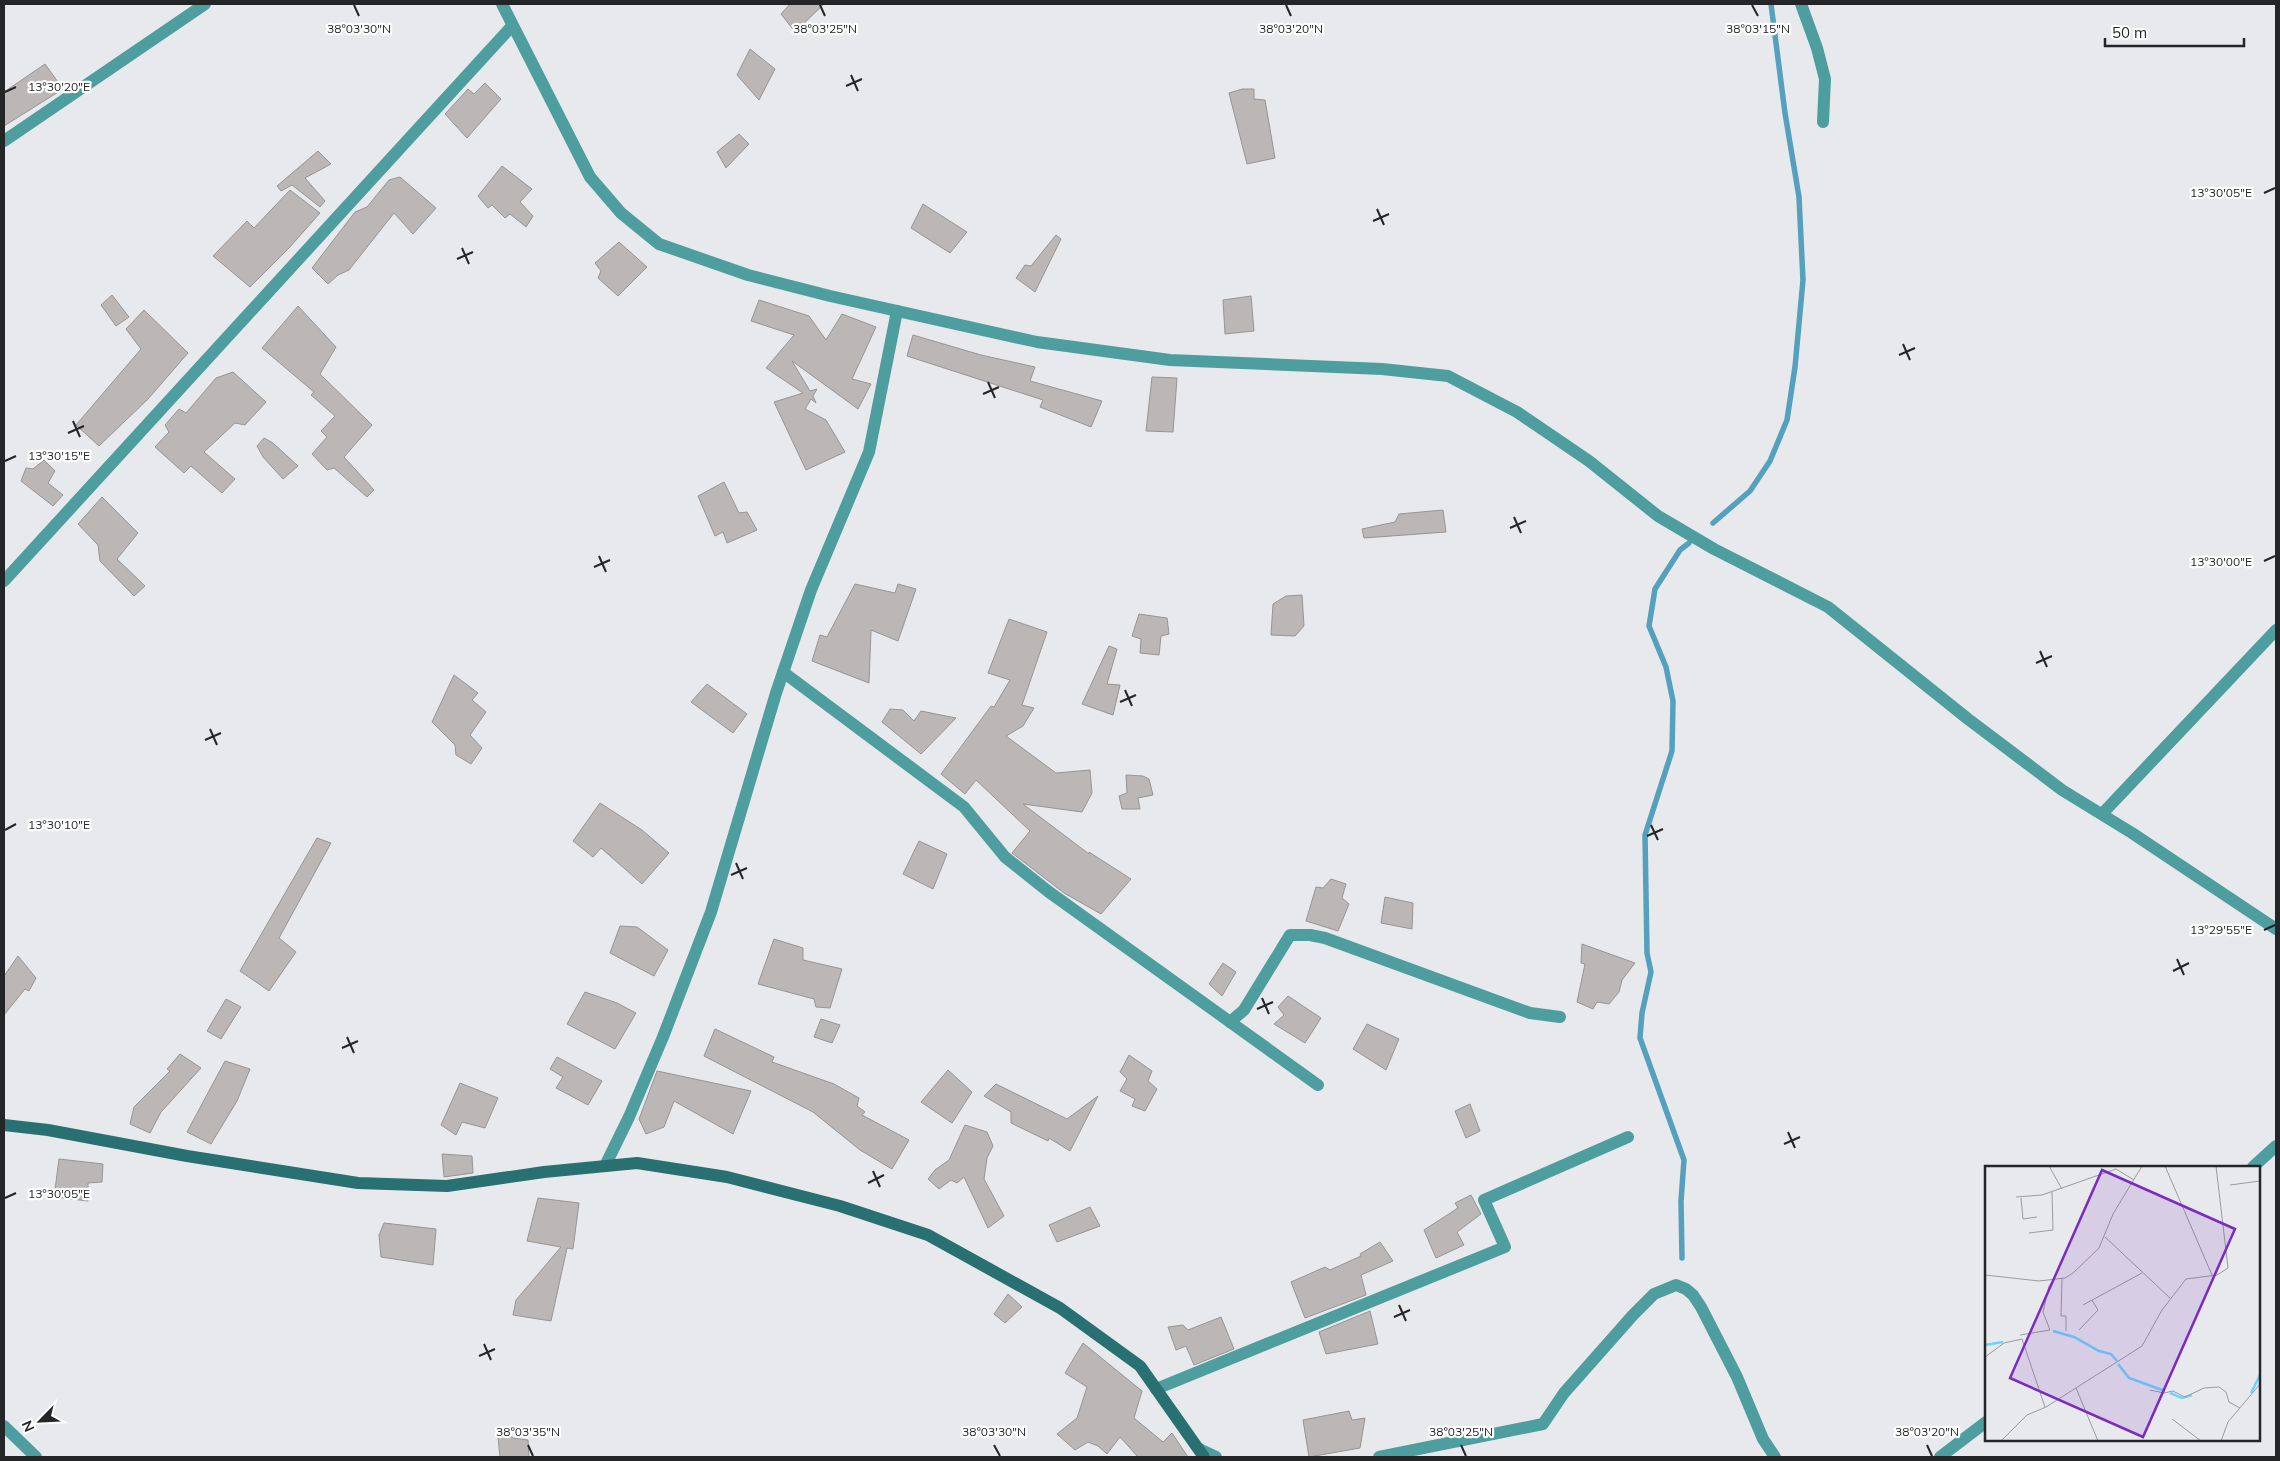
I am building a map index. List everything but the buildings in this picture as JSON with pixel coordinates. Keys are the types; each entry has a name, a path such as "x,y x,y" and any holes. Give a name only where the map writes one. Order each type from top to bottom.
{"main road":[{"path":"4,1125 48,1130 186,1156 358,1184 447,1186 544,1172 637,1163 727,1177 840,1206 928,1235 1060,1308 1140,1366 1201,1453"}],"street":[{"path":"4,141 205,4"},
{"path":"502,4 590,177 620,213 658,244 748,275 1037,342 1170,360 1382,369 1448,376 1517,412 1588,460 1658,516 1714,549 1828,608 2062,790 2102,814 2276,929"},
{"path":"1801,4 1817,48 1825,79 1823,122"},
{"path":"4,581 512,26"},
{"path":"606,1166 659,1046 711,912 783,672 811,590 869,452 897,311"},
{"path":"2102,814 2276,630"},
{"path":"783,672 964,807 1005,857 1049,892 1318,1085"},
{"path":"1230,1022 1244,1010 1290,935 1301,934 1325,938 1522,1010 1560,1017"},
{"path":"1156,1389 1505,1247 1484,1200 1628,1137"},
{"path":"2254,1166 2276,1146"},
{"path":"1379,1457 1543,1424 1564,1393 1633,1315 1654,1294 1676,1285 1686,1289 1693,1295 1701,1307 1737,1377 1764,1439 1775,1457"},
{"path":"1940,1457 1985,1423"},
{"path":"4,1426 36,1457"},
{"path":"1201,1453 1216,1457"}],"waterway":[{"path":"1713,523 1750,491 1770,461 1787,420 1795,367 1803,280 1799,197 1785,113 1771,4"},
{"path":"1682,1258 1681,1201 1684,1160 1640,1038 1642,1013 1651,972 1647,953 1645,835 1672,751 1673,701 1666,667 1649,626 1655,589 1680,550 1689,543"}]}
